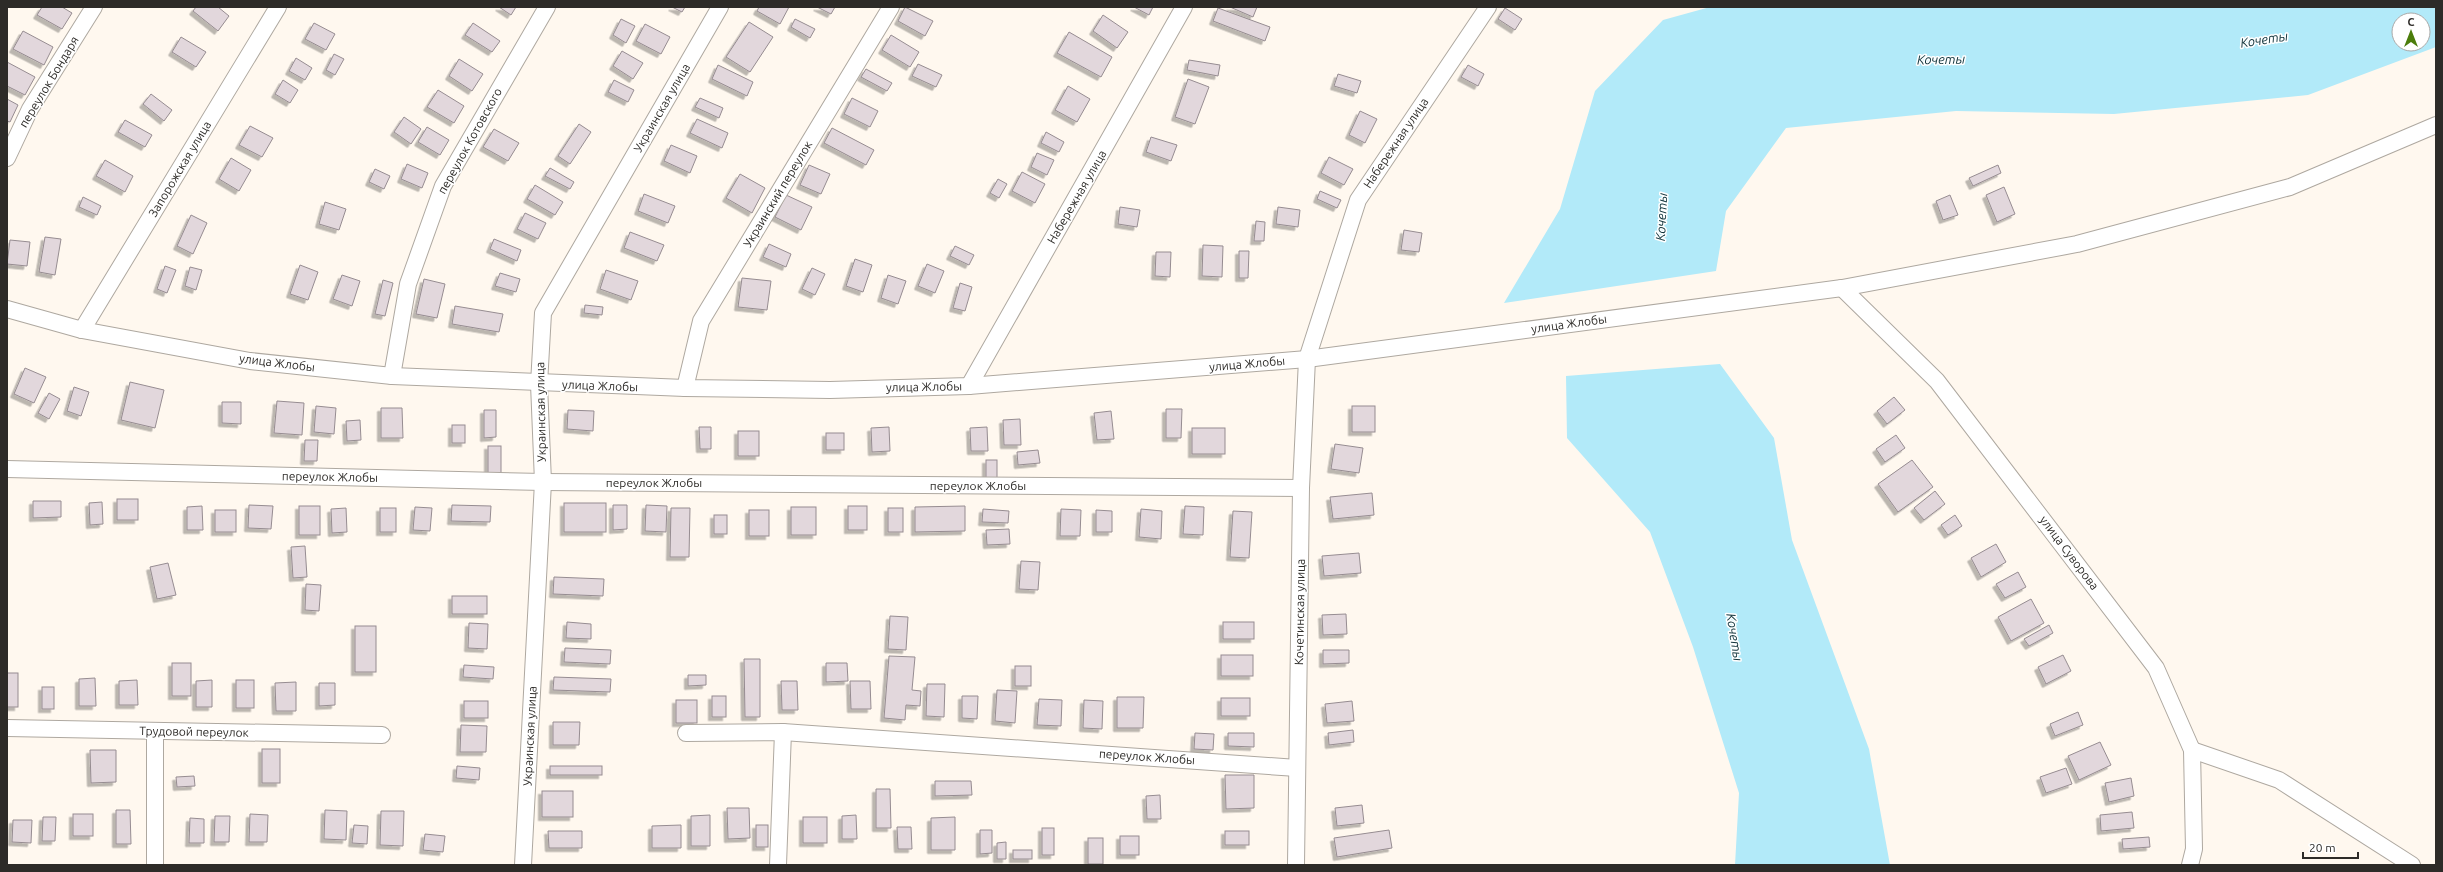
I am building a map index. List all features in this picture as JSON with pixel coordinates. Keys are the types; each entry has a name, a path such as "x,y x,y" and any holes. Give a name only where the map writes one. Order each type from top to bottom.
{"street":[{"name":"переулок Бондаря","path":"7,158 30,109 94,7"},
{"name":"Запорожская улица","path":"82,330 278,7"},
{"name":"переулок Котовского","path":"392,376 408,284 443,186 547,7"},
{"name":"Украинская улица","path":"523,865 543,482 540,384 543,313 720,7"},
{"name":"Украинский переулок","path":"685,388 701,321 891,7"},
{"name":"Набережная улица","path":"969,386 1184,7"},
{"name":"Набережная улица","path":"1307,359 1358,200 1488,7"},
{"name":"улица Жлобы","path":"7,309 82,330 250,361 392,376 540,384 685,388 830,390 969,386 1307,359 1842,288 2078,244 2290,187 2436,125"},
{"name":"улица Суворова","path":"1842,288 1937,381 2156,668 2192,750 2194,849 2190,865"},
{"name":"Кочетинская улица","path":"1296,865 1301,488 1307,359"},
{"name":"переулок Жлобы","path":"7,469 543,482 1301,488"},
{"name":"Трудовой переулок","path":"7,728 382,736"},
{"path":"156,731 156,865"},
{"path":"778,865 783,732"},
{"name":"переулок Жлобы","path":"686,733 783,732 1297,768"},
{"path":"2192,750 2278,780 2412,865"}],"water":[{"name":"Кочеты","path":"1710,7 2436,7 2436,47 2431,49 2431,12 2391,12 2391,52 2423,52 2308,95 2114,114 1956,111 1786,128 1726,211 1716,271 1504,303 1560,209 1595,91 1663,20"},
{"name":"Кочеты","path":"1720,364 1774,438 1792,540 1869,749 1890,865 1735,865 1739,793 1693,647 1650,532 1567,438 1566,376"}],"building":[{"path":"42,7 62,7 72,13 62,29 37,15"},
{"path":"196,7 218,7 229,16 218,31 193,11"},
{"path":"499,7 516,7 511,15"},
{"path":"672,7 685,7 682,12"},
{"path":"759,7 789,7 780,24 757,11"},
{"path":"817,7 835,7 831,14"},
{"path":"905,7 933,21 925,36 898,21"},
{"path":"1134,7 1153,7 1149,15"},
{"path":"1230,7 1257,7 1253,17"},
{"path":"1218,8 1270,27 1265,41 1213,21"},
{"path":"1505,8 1522,19 1515,30 1498,19"},
{"path":"1103,15 1128,32 1117,48 1093,31"},
{"path":"621,19 635,26 626,43 613,35"},
{"path":"795,19 815,29 810,38 791,27"},
{"path":"749,22 773,37 750,72 726,57"},
{"path":"314,23 335,34 326,50 305,39"},
{"path":"473,23 500,41 492,52 465,35"},
{"path":"645,24 670,37 661,54 636,41"},
{"path":"23,31 53,47 44,65 13,49"},
{"path":"1069,32 1112,57 1101,77 1057,53"},
{"path":"891,35 919,52 910,67 882,50"},
{"path":"181,37 206,52 196,67 172,52"},
{"path":"622,51 643,63 633,79 613,66"},
{"path":"334,54 344,59 335,75 326,70"},
{"path":"296,58 312,68 305,80 289,71"},
{"path":"459,59 483,74 472,91 449,76"},
{"path":"1189,60 1220,65 1218,76 1187,70"},
{"path":"7,62 35,77 25,95 7,86"},
{"path":"918,64 942,75 936,87 912,76"},
{"path":"718,65 753,82 747,96 712,79"},
{"path":"1468,65 1484,74 1478,86 1461,77"},
{"path":"866,69 892,83 887,91 861,77"},
{"path":"1338,74 1361,81 1357,93 1334,86"},
{"path":"1188,79 1209,87 1195,124 1175,117"},
{"path":"283,80 298,90 290,103 275,94"},
{"path":"614,80 634,90 628,102 608,92"},
{"path":"1068,86 1090,99 1077,122 1055,110"},
{"path":"438,90 464,106 454,123 427,107"},
{"path":"151,94 172,110 164,121 143,104"},
{"path":"700,98 723,108 719,118 695,107"},
{"path":"852,98 878,111 870,127 844,114"},
{"path":"7,99 18,105 10,122 7,121"},
{"path":"1360,111 1377,119 1365,143 1349,135"},
{"path":"404,117 421,129 411,144 394,132"},
{"path":"697,119 728,133 722,148 690,133"},
{"path":"125,120 152,135 145,147 118,132"},
{"path":"579,124 591,132 570,164 558,156"},
{"path":"250,126 273,138 262,157 239,145"},
{"path":"427,127 449,140 440,155 418,142"},
{"path":"832,128 874,150 866,165 824,143"},
{"path":"494,129 519,143 508,161 483,147"},
{"path":"1046,132 1064,142 1059,152 1041,143"},
{"path":"1151,137 1177,145 1171,161 1146,152"},
{"path":"671,145 697,156 690,173 664,161"},
{"path":"1037,153 1054,160 1047,175 1031,167"},
{"path":"1329,157 1353,169 1344,185 1321,173"},
{"path":"231,158 251,170 239,191 219,179"},
{"path":"105,160 133,176 125,192 96,176"},
{"path":"407,164 428,173 422,188 401,179"},
{"path":"809,165 830,174 821,194 800,185"},
{"path":"1998,165 2001,173 1973,186 1969,178"},
{"path":"550,168 574,182 570,189 545,176"},
{"path":"375,169 390,176 384,189 369,182"},
{"path":"1022,172 1045,184 1035,203 1012,191"},
{"path":"740,174 765,188 752,213 726,198"},
{"path":"998,179 1007,184 999,198 990,193"},
{"path":"535,185 563,202 555,215 527,199"},
{"path":"2004,187 2015,214 1997,222 1986,195"},
{"path":"1320,191 1341,200 1337,208 1317,199"},
{"path":"644,194 675,206 668,223 638,211"},
{"path":"786,195 812,207 801,230 775,217"},
{"path":"1950,195 1958,215 1943,220 1936,201"},
{"path":"83,197 101,206 97,215 79,207"},
{"path":"325,202 346,209 339,230 319,224"},
{"path":"1120,207 1140,210 1137,227 1118,224"},
{"path":"1278,207 1300,210 1298,227 1276,224"},
{"path":"525,213 546,223 538,239 517,229"},
{"path":"191,215 207,223 193,254 177,246"},
{"path":"1256,221 1265,222 1264,241 1254,241"},
{"path":"1404,230 1422,233 1419,252 1401,250"},
{"path":"630,232 664,245 657,261 624,248"},
{"path":"45,237 61,239 55,275 39,272"},
{"path":"494,239 521,250 517,261 490,249"},
{"path":"10,240 30,242 27,266 7,264"},
{"path":"769,244 791,254 786,267 763,257"},
{"path":"1203,245 1223,246 1222,277 1202,276"},
{"path":"955,246 974,255 969,265 950,256"},
{"path":"1239,251 1249,251 1248,278 1239,278"},
{"path":"1156,252 1171,252 1170,277 1155,276"},
{"path":"855,259 872,265 863,292 846,286"},
{"path":"927,264 944,271 935,293 918,286"},
{"path":"300,265 318,272 308,300 290,294"},
{"path":"165,266 176,270 167,293 157,289"},
{"path":"190,267 202,270 196,290 185,286"},
{"path":"812,268 825,274 815,295 802,289"},
{"path":"606,270 638,281 631,300 600,289"},
{"path":"500,273 520,279 516,292 495,286"},
{"path":"342,275 360,281 352,306 333,299"},
{"path":"888,275 906,281 898,304 881,298"},
{"path":"742,278 771,281 767,310 738,307"},
{"path":"424,279 445,284 437,318 416,314"},
{"path":"383,280 393,283 385,316 375,314"},
{"path":"960,283 972,287 965,311 953,308"},
{"path":"585,305 603,307 602,315 584,313"},
{"path":"455,306 503,314 499,332 452,324"},
{"path":"25,368 46,377 34,403 14,394"},
{"path":"130,382 164,390 155,428 121,420"},
{"path":"74,387 89,392 81,416 67,411"},
{"path":"49,393 60,399 49,419 38,413"},
{"path":"1894,397 1905,410 1887,424 1877,411"},
{"path":"277,401 304,403 302,435 274,433"},
{"path":"222,402 241,402 241,424 222,423"},
{"path":"316,406 336,408 334,434 314,432"},
{"path":"1352,406 1375,406 1375,432 1352,432"},
{"path":"381,408 402,408 403,438 381,438"},
{"path":"1166,409 1182,409 1181,438 1166,438"},
{"path":"484,410 496,410 496,437 484,438"},
{"path":"568,410 594,411 593,431 567,429"},
{"path":"1111,411 1114,439 1097,440 1094,413"},
{"path":"1020,419 1021,445 1004,445 1003,420"},
{"path":"360,420 361,440 347,441 346,421"},
{"path":"452,425 465,425 465,443 452,443"},
{"path":"699,427 711,427 711,449 700,449"},
{"path":"889,427 890,451 872,452 871,428"},
{"path":"987,427 988,451 971,451 970,428"},
{"path":"1192,428 1225,428 1225,454 1192,454"},
{"path":"738,431 759,431 759,456 738,456"},
{"path":"826,433 844,433 844,450 826,450"},
{"path":"1896,435 1905,448 1885,462 1876,449"},
{"path":"305,440 318,440 317,461 304,461"},
{"path":"1335,444 1363,448 1359,473 1331,469"},
{"path":"488,446 501,446 501,476 488,476"},
{"path":"1038,450 1040,463 1018,465 1017,452"},
{"path":"986,460 997,460 997,478 986,478"},
{"path":"1912,460 1933,487 1898,512 1878,484"},
{"path":"1935,491 1945,504 1924,520 1914,508"},
{"path":"1372,493 1374,515 1333,519 1330,497"},
{"path":"117,499 138,499 138,520 117,520"},
{"path":"33,501 61,501 61,517 33,518"},
{"path":"102,502 103,524 90,525 89,503"},
{"path":"564,503 606,503 606,532 564,532"},
{"path":"249,505 273,506 271,529 248,528"},
{"path":"452,505 491,506 490,522 451,521"},
{"path":"613,505 627,505 627,529 613,530"},
{"path":"646,505 667,506 666,532 645,531"},
{"path":"202,506 203,530 187,530 187,507"},
{"path":"299,506 320,506 320,535 299,535"},
{"path":"848,506 867,506 867,530 848,530"},
{"path":"965,506 965,531 915,532 915,507"},
{"path":"1185,506 1204,507 1203,535 1183,534"},
{"path":"415,507 432,508 430,531 413,530"},
{"path":"791,507 816,507 816,535 791,535"},
{"path":"346,508 347,532 332,533 331,509"},
{"path":"380,508 396,508 396,532 380,532"},
{"path":"671,508 690,508 689,557 670,557"},
{"path":"888,508 903,508 903,532 888,532"},
{"path":"983,509 1009,511 1008,523 982,522"},
{"path":"1061,509 1081,510 1080,536 1060,536"},
{"path":"1141,509 1162,511 1161,539 1139,537"},
{"path":"215,510 236,510 236,532 215,532"},
{"path":"749,510 769,510 769,536 749,536"},
{"path":"1096,510 1112,511 1112,532 1096,532"},
{"path":"1233,511 1252,512 1249,558 1230,557"},
{"path":"714,515 727,515 727,534 714,534"},
{"path":"1955,515 1962,526 1948,535 1941,525"},
{"path":"1009,529 1010,544 987,545 986,530"},
{"path":"1996,544 2006,562 1981,577 1971,558"},
{"path":"305,546 307,577 293,578 291,547"},
{"path":"1359,553 1361,573 1324,576 1322,556"},
{"path":"1021,561 1040,562 1038,590 1019,589"},
{"path":"168,563 176,595 157,599 150,567"},
{"path":"2018,572 2026,587 2005,598 1996,584"},
{"path":"554,577 604,579 603,596 553,594"},
{"path":"306,584 321,585 319,611 305,610"},
{"path":"452,596 487,596 487,614 452,614"},
{"path":"2031,599 2044,623 2011,641 1998,617"},
{"path":"1346,614 1347,634 1323,635 1322,615"},
{"path":"890,616 908,617 906,650 888,649"},
{"path":"567,622 591,624 591,639 566,638"},
{"path":"1223,622 1254,622 1254,639 1223,639"},
{"path":"469,623 488,624 487,649 468,648"},
{"path":"2049,625 2053,633 2029,646 2024,639"},
{"path":"355,626 376,626 376,672 355,672"},
{"path":"565,648 611,650 610,664 564,662"},
{"path":"1323,650 1349,650 1349,663 1323,664"},
{"path":"1221,655 1253,655 1253,676 1221,676"},
{"path":"2063,655 2071,671 2046,684 2038,667"},
{"path":"889,656 915,657 912,690 921,691 920,706 906,705 905,720 884,718"},
{"path":"744,659 760,659 760,717 745,717"},
{"path":"172,663 191,663 191,696 172,696"},
{"path":"826,663 847,663 848,681 826,682"},
{"path":"464,665 494,667 493,679 463,677"},
{"path":"1015,666 1031,666 1031,686 1015,686"},
{"path":"7,673 18,673 18,707 7,707"},
{"path":"688,675 706,675 706,685 688,686"},
{"path":"554,677 611,679 610,692 553,690"},
{"path":"95,678 96,706 79,706 79,679"},
{"path":"137,680 138,705 119,705 119,681"},
{"path":"212,680 212,707 196,707 196,681"},
{"path":"236,680 254,680 254,708 236,708"},
{"path":"781,681 797,681 798,710 782,710"},
{"path":"850,681 870,681 871,709 851,709"},
{"path":"296,682 296,711 276,711 275,683"},
{"path":"319,683 335,683 335,705 319,706"},
{"path":"927,684 945,684 944,717 926,716"},
{"path":"42,687 54,687 54,709 42,709"},
{"path":"997,690 1017,691 1015,723 995,721"},
{"path":"712,696 726,696 726,717 712,717"},
{"path":"962,696 978,696 977,719 962,718"},
{"path":"1117,697 1144,697 1143,728 1117,728"},
{"path":"1221,698 1250,698 1250,716 1221,716"},
{"path":"1039,699 1062,700 1061,726 1037,725"},
{"path":"676,700 697,700 697,723 676,723"},
{"path":"1084,700 1103,701 1102,729 1083,728"},
{"path":"464,701 488,701 488,718 464,718"},
{"path":"1352,701 1354,721 1327,723 1325,704"},
{"path":"2078,712 2083,725 2055,736 2050,724"},
{"path":"553,722 580,722 579,745 553,745"},
{"path":"461,725 487,726 486,752 460,752"},
{"path":"1353,730 1354,742 1329,745 1328,733"},
{"path":"1195,733 1214,734 1213,750 1194,749"},
{"path":"1228,733 1254,733 1254,747 1228,746"},
{"path":"2100,742 2111,765 2079,780 2068,756"},
{"path":"262,749 280,749 280,783 262,783"},
{"path":"90,750 116,750 116,782 91,783"},
{"path":"457,766 480,768 479,780 456,778"},
{"path":"550,766 602,766 602,775 550,775"},
{"path":"2066,768 2072,784 2046,793 2040,777"},
{"path":"1225,775 1254,775 1254,808 1226,809"},
{"path":"194,776 195,786 177,787 176,777"},
{"path":"2131,778 2134,796 2109,802 2105,783"},
{"path":"935,781 971,781 972,795 935,796"},
{"path":"876,789 890,789 891,828 876,828"},
{"path":"542,791 573,791 573,817 542,817"},
{"path":"1160,795 1161,819 1147,819 1146,796"},
{"path":"1362,805 1364,823 1337,826 1335,808"},
{"path":"727,808 749,808 750,838 728,839"},
{"path":"116,810 130,810 131,844 116,844"},
{"path":"325,810 347,811 346,840 324,839"},
{"path":"381,811 404,811 403,846 380,845"},
{"path":"2132,812 2134,828 2101,831 2100,815"},
{"path":"73,814 93,814 93,836 73,836"},
{"path":"250,814 268,815 267,842 249,842"},
{"path":"710,815 710,846 691,846 691,816"},
{"path":"856,815 857,839 842,839 842,816"},
{"path":"215,816 230,816 229,842 214,842"},
{"path":"43,817 56,817 55,841 42,841"},
{"path":"803,817 827,817 827,843 803,843"},
{"path":"955,817 955,850 931,850 931,818"},
{"path":"190,818 204,819 204,843 189,843"},
{"path":"13,820 32,820 31,843 12,842"},
{"path":"354,825 368,826 367,844 352,843"},
{"path":"681,825 681,848 652,848 652,826"},
{"path":"756,825 768,825 768,847 756,847"},
{"path":"897,827 911,827 912,849 898,849"},
{"path":"1042,828 1054,828 1054,855 1042,855"},
{"path":"980,830 992,830 992,853 980,854"},
{"path":"1389,830 1392,848 1337,857 1334,838"},
{"path":"548,831 582,831 582,848 549,848"},
{"path":"1225,831 1249,831 1249,845 1225,845"},
{"path":"425,834 445,836 443,852 423,850"},
{"path":"1120,836 1139,836 1139,855 1120,855"},
{"path":"2149,837 2150,847 2123,849 2122,839"},
{"path":"1088,838 1103,838 1103,864 1088,864"},
{"path":"1006,842 1006,859 997,859 997,843"},
{"path":"1013,850 1032,850 1032,859 1013,859"}]}
